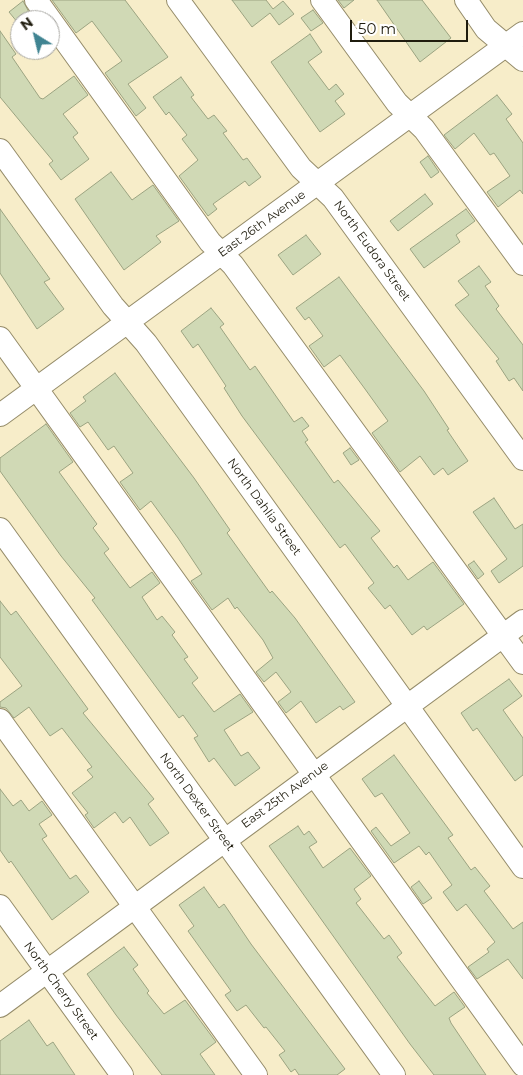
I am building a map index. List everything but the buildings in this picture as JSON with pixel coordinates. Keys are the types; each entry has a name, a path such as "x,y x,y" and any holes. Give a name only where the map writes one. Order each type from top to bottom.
{"street":[{"path":"36,0 210,242 240,275 523,663"},
{"name":"North Eudora Street","path":"178,0 302,168 333,198 523,459"},
{"path":"322,0 397,103 424,129 523,264"},
{"path":"466,0 486,28 518,46"},
{"name":"East 26th Avenue","path":"0,415 411,115 518,46"},
{"name":"North Dahlia Street","path":"0,150 113,306 129,321 523,867"},
{"path":"0,338 523,1065"},
{"name":"North Dexter Street","path":"0,529 394,1075"},
{"name":"East 25th Avenue","path":"0,1006 523,622"},
{"path":"0,720 256,1075"},
{"name":"North Cherry Street","path":"0,906 122,1075"}]}
